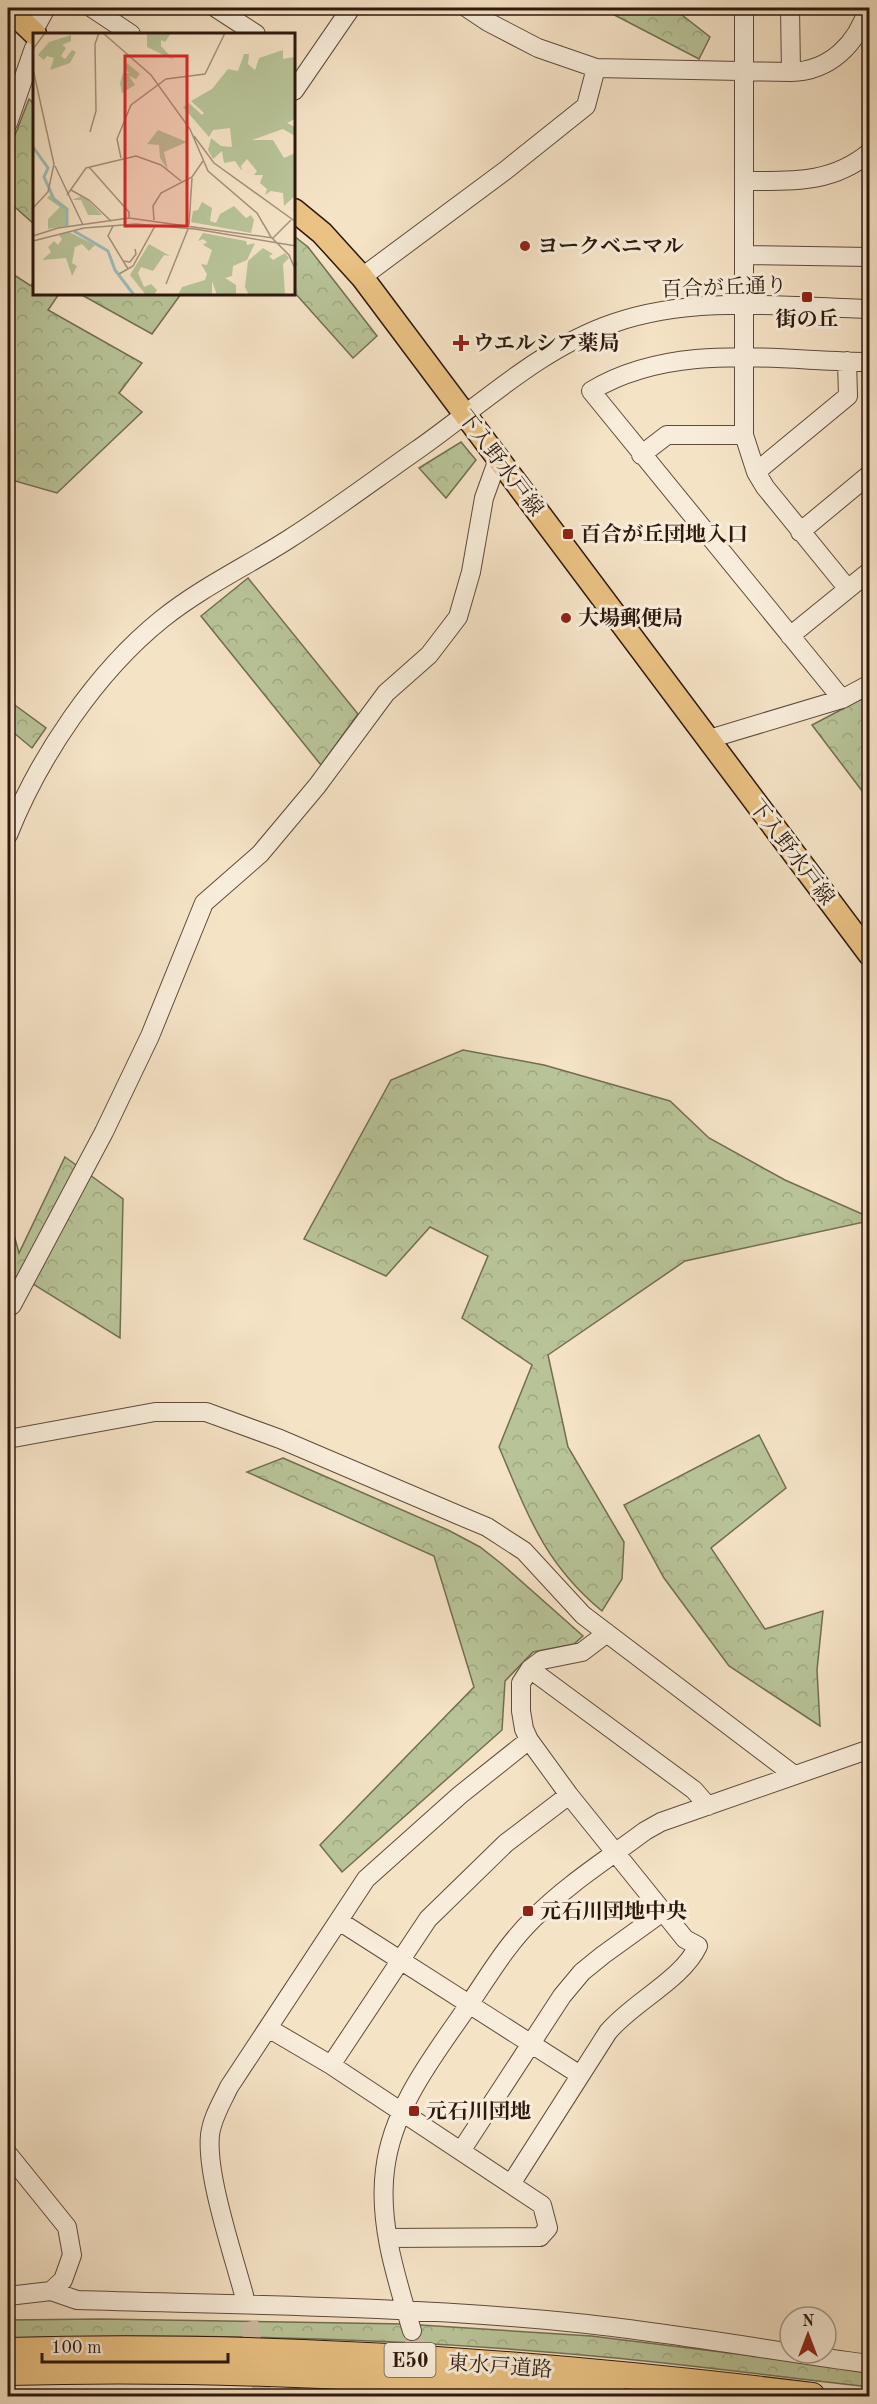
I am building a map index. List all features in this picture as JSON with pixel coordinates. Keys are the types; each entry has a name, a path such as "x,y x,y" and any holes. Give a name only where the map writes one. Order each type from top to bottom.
{"highway":[{"name":"東水戸道路","path":"8,2351 170,2350 435,2361 585,2372 812,2397"},
{"name":"東水戸道路","path":"8,2372 159,2371 282,2374 439,2382 614,2397"}],"main road":[{"path":"8,8 33,37"},
{"name":"下入野水戸線","path":"296,212 322,233 362,277 870,955"}],"street":[{"path":"36,33 46,8"},
{"path":"92,8 130,33"},
{"path":"216,8 254,33"},
{"path":"467,8 488,22 538,48 596,68 744,72 808,72 835,57 856,34 868,8"},
{"path":"744,8 745,181 742,359 744,435 756,472 800,532 848,589"},
{"path":"790,8 792,72"},
{"path":"296,84 301,65 346,9"},
{"path":"8,123 33,41"},
{"path":"362,277 507,170 586,106 596,68"},
{"path":"745,181 815,180 849,168 870,152"},
{"path":"744,255 870,257"},
{"name":"百合が丘通り","path":"8,835 19,806 63,731 115,666 161,620 217,581 288,540 465,416 550,353 613,323 662,309 743,306 870,309"},
{"path":"842,699 591,391 611,379 664,362 688,358 870,362"},
{"path":"756,472 848,396 847,362"},
{"path":"641,455 667,435 744,435"},
{"path":"8,1308 24,1284 104,1132 150,1036 204,903 260,854 317,786 386,693 429,655 458,617 471,573 484,498 498,459"},
{"path":"800,532 870,474"},
{"path":"790,636 870,571"},
{"path":"709,739 842,699 870,684"},
{"path":"8,1439 155,1412 206,1412 226,1417 487,1527 525,1551 583,1615 794,1775"},
{"path":"511,2184 580,2075 622,2016 691,1960 698,1946 685,1938 618,1852 569,1795 529,1740 521,1711 521,1696 522,1683 530,1669 542,1660 582,1652 608,1633"},
{"path":"530,1669 694,1790 708,1806"},
{"path":"244,2295 216,2186 210,2134 215,2116 229,2087 366,1879 460,1795 529,1740"},
{"path":"412,2331 388,2238 383,2205 385,2170 401,2113 423,2073 497,1960 536,1916 618,1852 661,1822 870,1749"},
{"path":"331,2065 428,1919 498,1851 569,1795"},
{"path":"461,2151 529,2044 562,1996 582,1972 664,1911"},
{"path":"339,1921 468,2006 580,2075"},
{"path":"268,2028 331,2065 542,2205 548,2228 540,2237 388,2238"},
{"path":"8,2154 58,2213 70,2235 70,2264 63,2280 51,2291"},
{"path":"8,2296 51,2291 77,2300 406,2310 576,2323 729,2341 781,2352 870,2364"}],"green space":[{"path":"601,8 673,8 710,37 699,59"},
{"path":"29,99 33,103 33,223 8,201 8,153"},
{"path":"296,238 308,247 377,336 353,358 296,294"},
{"path":"8,271 31,286 33,283 33,296 58,296 48,310 142,363 119,393 142,412 57,493 8,479"},
{"path":"84,296 180,296 152,334"},
{"path":"461,442 476,460 446,498 419,468"},
{"path":"248,578 358,714 321,765 201,616"},
{"path":"869,695 869,800 812,725"},
{"path":"8,700 46,728 32,748 8,728"},
{"path":"463,1050 544,1065 670,1101 709,1138 785,1180 869,1217 869,1221 685,1261 548,1355 568,1447 624,1542 622,1579 602,1611 582,1593 552,1556 529,1516 499,1447 532,1365 462,1318 488,1256 430,1227 386,1276 304,1239 391,1080"},
{"path":"65,1157 123,1199 120,1338 30,1282 8,1292 8,1213 19,1253"},
{"path":"759,1435 786,1488 711,1548 765,1629 823,1611 817,1670 820,1726 729,1666 664,1578 624,1505"},
{"path":"283,1458 448,1530 480,1547 583,1636 574,1644 533,1652 505,1681 502,1730 342,1872 320,1845 474,1687 434,1556 247,1472"},
{"path":"101,2319 405,2324 591,2336 778,2359 778,2365 828,2365 869,2370 869,2387 637,2360 455,2345 306,2338 157,2336 8,2338 8,2320"}],"tunnel":[{"path":"244,2295 263,2396"},
{"path":"412,2331 426,2396"}],"place":[{"name":"ヨークベニマル","path":"525,246"},
{"name":"街の丘","path":"807,297"},
{"name":"ウエルシア薬局","path":"461,343"},
{"name":"百合が丘団地入口","path":"568,534"},
{"name":"大場郵便局","path":"566,618"},
{"name":"元石川団地中央","path":"528,1911"},
{"name":"元石川団地","path":"414,2111"}]}
